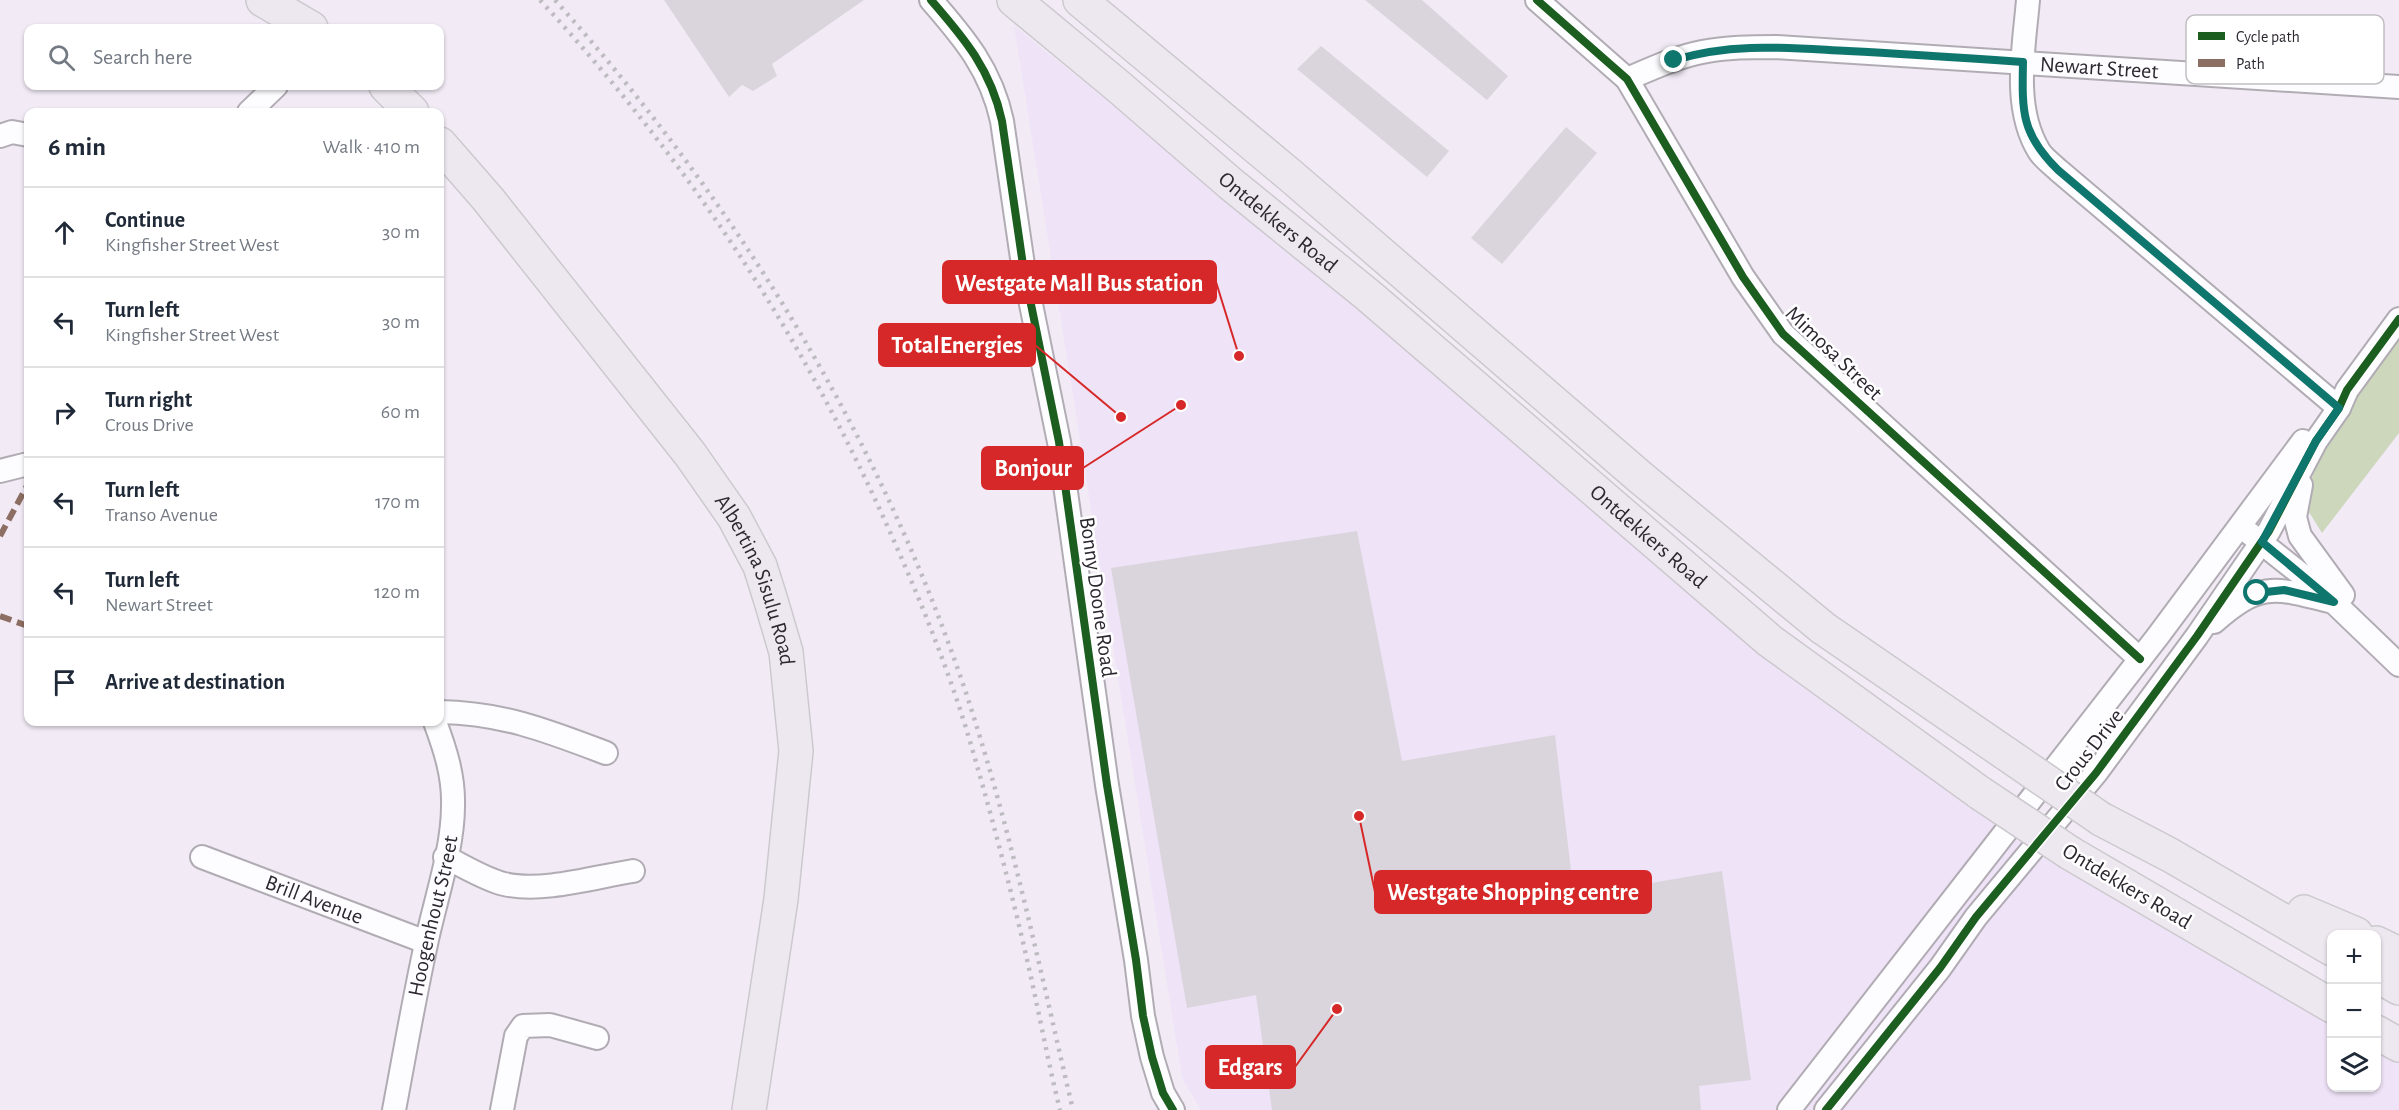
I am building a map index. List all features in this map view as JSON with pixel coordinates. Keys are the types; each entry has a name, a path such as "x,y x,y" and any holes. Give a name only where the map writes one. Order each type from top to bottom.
{"main road":[{"path":"262,0 304,24"},
{"name":"Ontdekkers Road","path":"1014,0 1231,184 1369,296 1770,641 1980,793 2070,853 2327,1004"},
{"name":"Ontdekkers Road","path":"1080,0 1291,176 1641,478 1823,628 2102,819 2170,855 2327,947"},
{"path":"390,90 408,108"},
{"name":"Albertina Sisulu Road","path":"444,149 488,199 690,454 734,517 760,566 786,652 796,751 781,899 749,1110"},
{"path":"2170,855 2347,930"},
{"path":"2381,945 2399,954"},
{"path":"2381,978 2399,988"},
{"path":"2381,1035 2399,1046"}],"street":[{"name":"Bonny Doone Road","path":"932,0 968,42 986,72 998,102 1023,265 1059,442 1107,785 1143,1016 1163,1093 1173,1110"},
{"name":"Mimosa Street","path":"1537,0 1627,79 1743,277 1783,333 2140,659"},
{"path":"2028,0 2022,102 2027,126 2039,152 2339,400"},
{"name":"Newart Street","path":"1627,79 1700,52 1732,47 1776,47 2186,73"},
{"name":"Newart Street","path":"2354,84 2399,87"},
{"path":"253,108 272,90"},
{"path":"0,136 12,132 24,134"},
{"name":"Crous Drive","path":"1790,1110 2140,659 2399,320"},
{"name":"Crous Drive","path":"1826,1110 1940,968 1976,917 2096,773 2197,636 2265,537 2339,400"},
{"path":"2316,441 2301,481 2295,517 2300,536 2338,598 2399,665"},
{"path":"0,471 24,465"},
{"path":"2245,522 2338,598 2399,643"},
{"path":"2197,636 2228,609 2257,593 2284,590 2338,598"},
{"path":"444,712 490,715 519,722 606,753"},
{"name":"Hoogenhout Street","path":"394,1110 426,942 445,857 453,806 452,782 447,755 436,726"},
{"name":"Brill Avenue","path":"202,856 426,942"},
{"path":"445,857 496,882 522,887 633,871"},
{"path":"502,1110 516,1036 518,1030 523,1026 550,1025 597,1038"}],"shaded area":[{"path":"1014,26 2010,824 2327,1012 2327,1092 2381,1092 2381,1043 2399,1054 2399,1110 1201,1110 1182,1078"}],"green space":[{"path":"2399,338 2399,433 2322,533 2304,504 2314,471 2327,439"}],"building":[{"path":"664,0 864,0 772,64 777,76 753,91 742,85 729,97"},
{"path":"1365,0 1422,0 1508,76 1487,100"},
{"path":"1321,46 1449,151 1427,177 1297,69"},
{"path":"1566,127 1597,153 1502,264 1471,238"},
{"path":"1357,531 1402,761 1555,735 1574,896 1722,871 1751,1080 1699,1086 1701,1110 1272,1110 1256,995 1187,1008 1111,568"}],"railway":[{"path":"540,0 595,62 646,125 740,256 822,394 859,466 923,610 966,728 1014,905 1060,1110"},
{"path":"555,0 621,77 683,157 741,240 796,326 846,414 891,505 931,598 982,744 1024,900 1073,1110"}],"marked path":[{"path":"0,536 24,491"},
{"path":"0,616 24,625"}],"cycle path":[{"path":"931,0 966,42 984,71 1002,121 1023,265 1059,442 1107,785 1143,1016 1163,1093 1173,1110"},
{"path":"1537,0 1627,79 1743,277 1783,334 2140,659"},
{"path":"1826,1110 1940,968 1976,917 2096,773 2197,636 2269,531 2316,441 2339,408 2347,390 2399,319"}],"place":[{"name":"Westgate Mall Bus station","path":"1239,356"},
{"name":"Bonjour","path":"1181,405"},
{"name":"TotalEnergies","path":"1121,417"},
{"name":"Westgate Shopping centre","path":"1359,816"},
{"name":"Edgars","path":"1337,1009"}],"route":[{"path":"1674,60 1700,52 1732,47 1776,47 2023,62 2022,102 2027,126 2039,152 2339,408 2316,441 2262,542 2334,602 2284,590 2257,593"}]}
